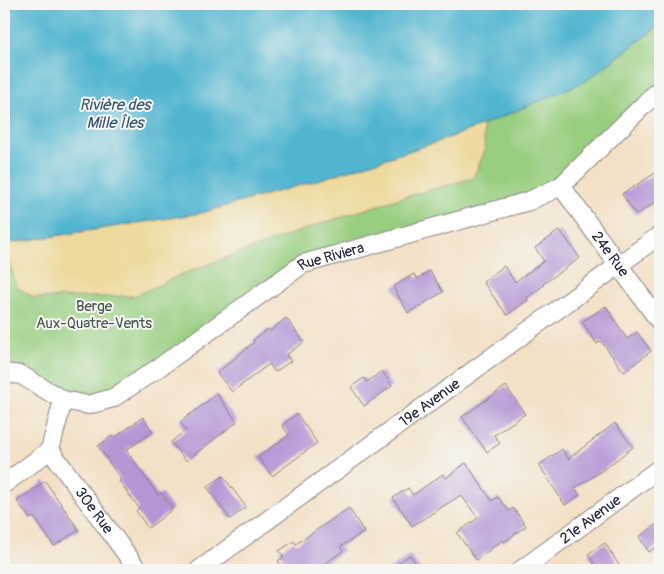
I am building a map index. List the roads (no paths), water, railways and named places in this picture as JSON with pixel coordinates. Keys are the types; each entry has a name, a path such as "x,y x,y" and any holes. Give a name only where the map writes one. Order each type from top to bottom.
{"street":[{"name":"Rue Riviera","path":"4,373 21,375 63,400 88,405 113,398 161,366 303,264 529,201 561,186 660,89"},
{"name":"24e Rue","path":"561,186 660,322"},
{"name":"19e Avenue","path":"199,570 660,234"},
{"path":"4,484 50,450 63,400"},
{"name":"30e Rue","path":"50,450 138,570"},
{"name":"21e Avenue","path":"521,570 660,468"}],"water":[{"name":"Rivière des Mille Îles","path":"4,4 660,4 660,25 586,81 483,125 437,142 308,183 201,213 4,244"}],"park label":[{"name":"Berge Aux-Quatre-Vents","path":"94,314"}]}
